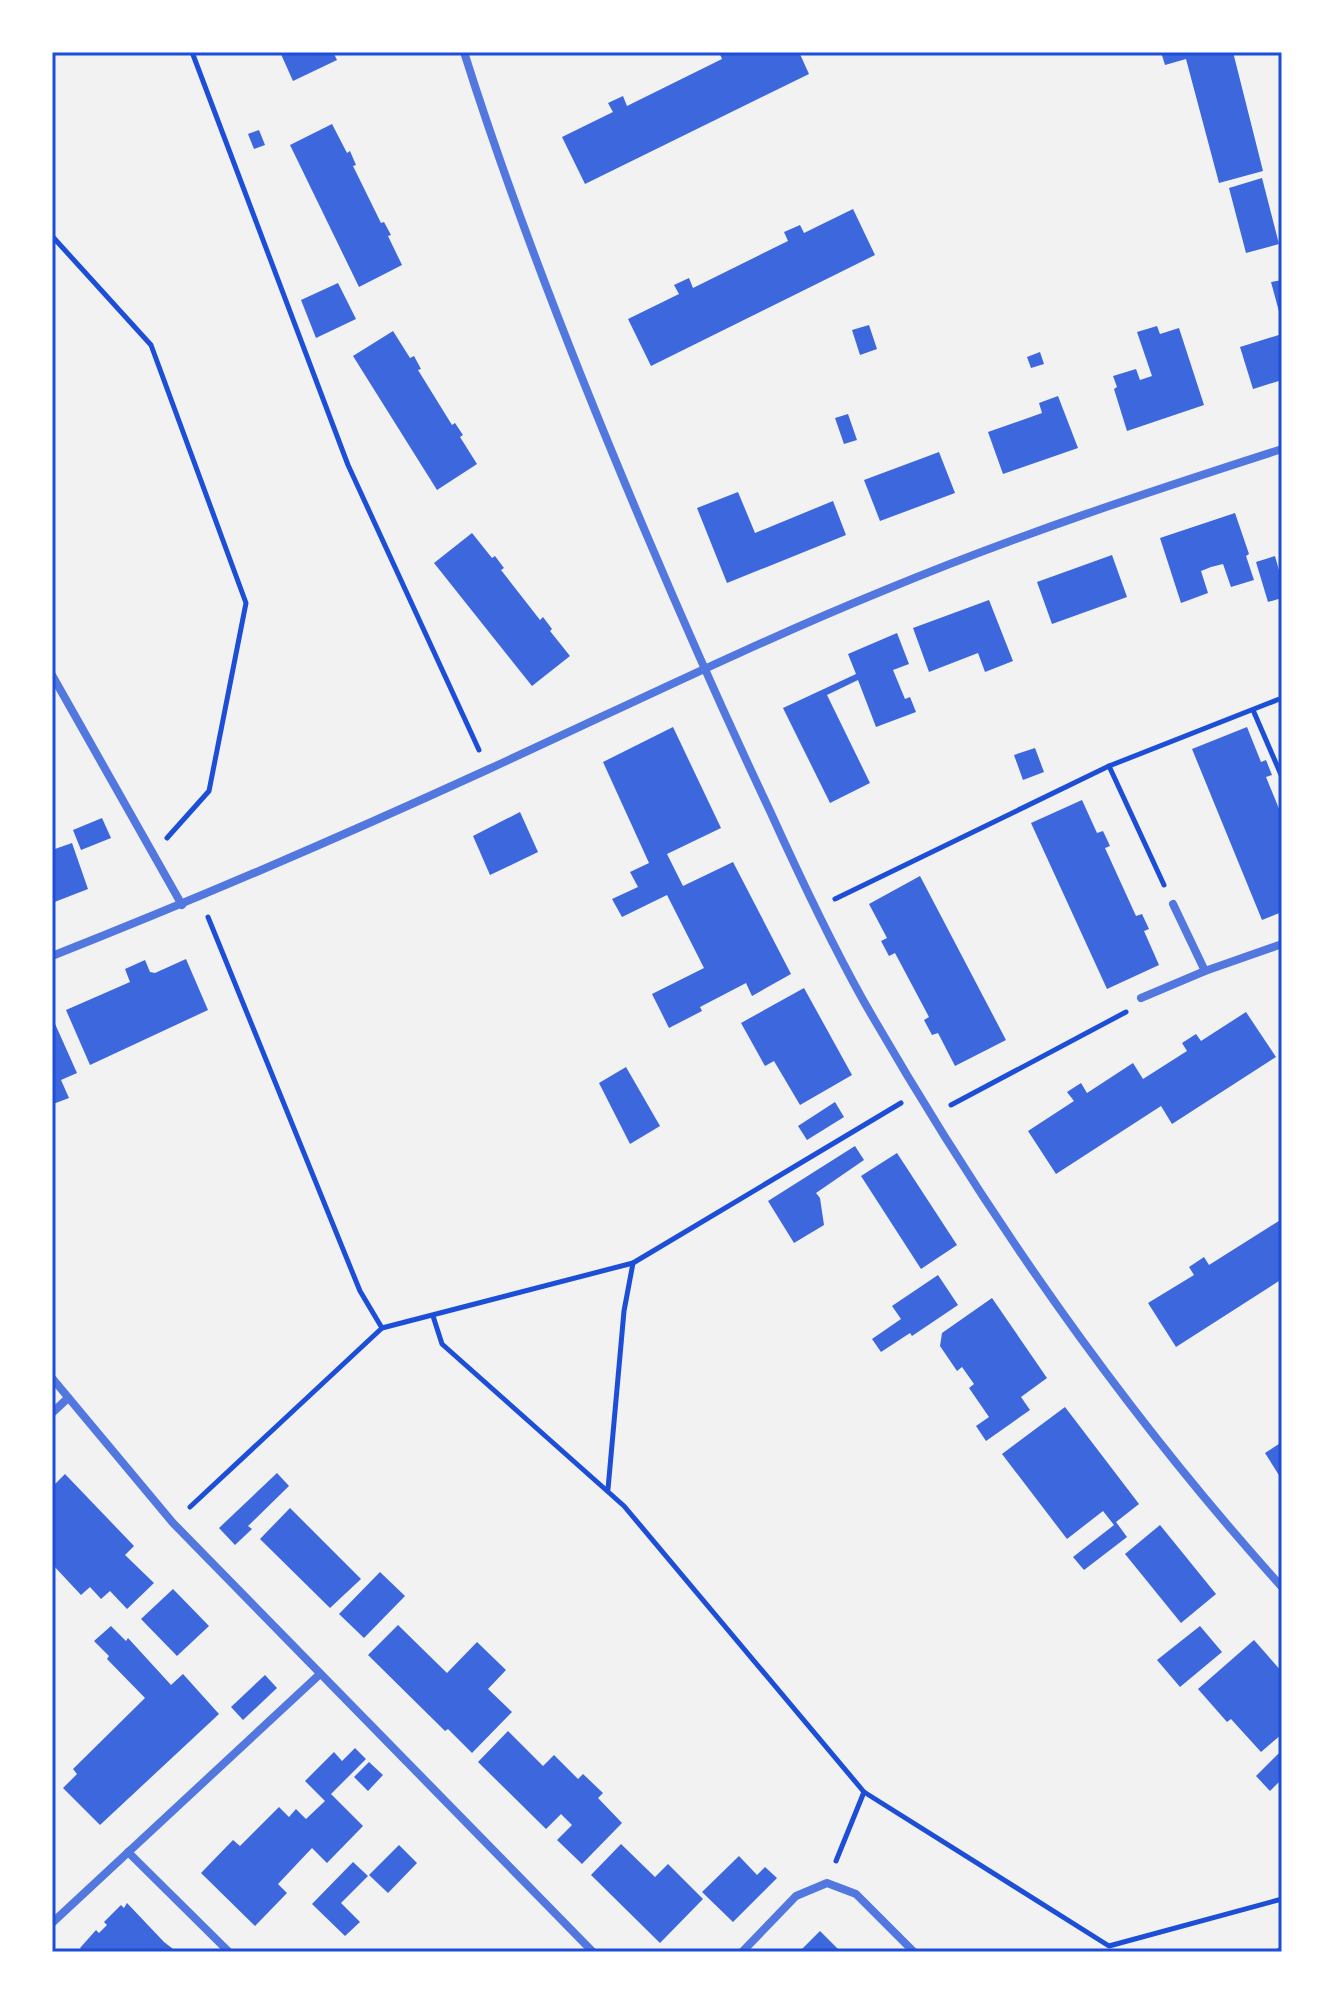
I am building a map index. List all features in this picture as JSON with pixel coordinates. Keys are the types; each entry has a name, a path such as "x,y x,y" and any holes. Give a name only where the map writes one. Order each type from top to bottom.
{"street":[{"path":"464,52 482,110 581,379 703,668 815,909 863,999 933,1115 1087,1348 1228,1527 1282,1587"},
{"path":"52,956 200,898 488,770 703,668 901,584 1127,499 1282,449"},
{"path":"52,675 182,905"},
{"path":"1173,904 1205,971"},
{"path":"1141,998 1282,944"},
{"path":"52,1378 173,1523 593,1952"},
{"path":"52,1413 68,1398"},
{"path":"52,1923 320,1674"},
{"path":"128,1852 229,1952"},
{"path":"742,1952 796,1896 827,1883 856,1894 914,1952"}],"path":[{"path":"192,52 348,465 488,770"},
{"path":"52,236 151,345 246,603 209,791 153,854"},
{"path":"815,909 1109,766 1282,698"},
{"path":"1253,710 1282,777"},
{"path":"1109,766 1173,904"},
{"path":"200,898 360,1291 382,1328"},
{"path":"933,1115 1139,1005 1141,998"},
{"path":"173,1523 382,1328 633,1263 919,1092"},
{"path":"608,1490 624,1311 633,1263"},
{"path":"433,1316 442,1344 608,1490 864,1792 1109,1946 1282,1899"},
{"path":"827,1883 864,1792"}],"building":[{"path":"280,52 333,52 337,60 293,81"},
{"path":"719,52 799,52 809,74 585,184 562,137 613,112 608,103 623,96 627,106 722,59"},
{"path":"1161,52 1233,52 1263,171 1219,183 1186,59 1165,65"},
{"path":"332,124 347,153 350,151 356,165 353,166 381,223 384,222 391,235 388,236 402,265 359,287 290,145"},
{"path":"259,130 265,145 254,149 248,134"},
{"path":"1262,178 1279,244 1246,253 1229,188"},
{"path":"853,209 875,255 651,366 628,319 679,294 674,285 689,278 693,288 788,241 784,232 800,225 804,233"},
{"path":"1282,280 1282,319 1281,319 1271,282"},
{"path":"338,283 356,319 316,338 301,300"},
{"path":"869,325 877,349 860,355 852,330"},
{"path":"1157,326 1160,334 1179,328 1204,405 1127,431 1113,376 1136,369 1140,380 1152,376 1137,332"},
{"path":"393,331 410,358 414,356 421,369 418,370 452,425 455,423 463,435 460,437 477,464 437,490 353,356"},
{"path":"1282,334 1282,380 1253,389 1240,347"},
{"path":"1040,352 1044,364 1031,368 1027,357"},
{"path":"1058,396 1078,448 1003,474 988,432 1042,413 1039,403"},
{"path":"848,414 857,440 844,444 835,418"},
{"path":"939,452 955,493 880,521 864,480"},
{"path":"738,492 755,533 833,501 846,535 727,583 697,508"},
{"path":"1235,513 1254,580 1231,587 1223,564 1211,567 1201,571 1208,593 1181,603 1160,538"},
{"path":"472,533 492,558 495,556 504,568 501,570 540,620 543,617 570,656 532,686 434,563"},
{"path":"1112,555 1127,597 1052,624 1037,582"},
{"path":"1275,556 1282,581 1282,598 1268,602 1256,562"},
{"path":"989,600 1013,661 985,672 978,653 929,672 913,628"},
{"path":"897,633 909,664 893,670 905,699 910,697 916,712 876,727 858,680 827,695 870,783 830,803 783,708 856,674 848,654"},
{"path":"673,727 721,828 667,854 683,886 733,862 791,974 752,996 746,983 700,1007 702,1011 669,1028 652,994 704,968 667,895 622,917 612,899 638,887 630,872 649,863 603,762"},
{"path":"1247,727 1261,762 1266,760 1272,775 1266,777 1282,816 1282,912 1262,920 1192,749"},
{"path":"1035,748 1044,772 1023,780 1014,755"},
{"path":"1082,800 1097,833 1103,831 1110,846 1105,848 1136,916 1142,914 1149,929 1144,931 1159,965 1107,989 1031,823"},
{"path":"520,812 538,852 490,875 473,836"},
{"path":"102,818 111,838 81,850 73,830"},
{"path":"72,843 88,889 52,903 52,850"},
{"path":"920,876 1006,1040 955,1066 938,1033 932,1035 924,1020 929,1017 895,953 889,956 881,941 887,938 869,904"},
{"path":"186,959 208,1010 90,1065 66,1010 130,982 125,969 145,960 150,972 155,973"},
{"path":"804,988 852,1075 800,1105 774,1061 765,1066 741,1023"},
{"path":"1246,1012 1276,1057 1172,1124 1161,1106 1056,1174 1028,1131 1074,1101 1067,1092 1081,1083 1087,1093 1133,1063 1143,1079 1187,1051 1182,1043 1196,1034 1201,1041"},
{"path":"52,1017 77,1073 61,1080 69,1098 53,1104"},
{"path":"626,1067 660,1126 630,1144 599,1083"},
{"path":"835,1102 844,1117 807,1140 798,1126"},
{"path":"855,1146 864,1160 816,1193 820,1198 824,1225 794,1243 768,1201"},
{"path":"897,1153 957,1245 921,1269 861,1176"},
{"path":"1282,1219 1282,1279 1176,1347 1148,1303 1194,1275 1189,1267 1204,1257 1209,1265"},
{"path":"938,1275 958,1305 912,1336 910,1333 881,1352 872,1339 901,1319 892,1306"},
{"path":"992,1298 1047,1378 1021,1397 1030,1410 986,1441 976,1426 989,1417 969,1388 974,1384 962,1367 957,1371 940,1346 942,1333"},
{"path":"1065,1407 1139,1504 1116,1522 1127,1537 1084,1570 1073,1557 1114,1525 1103,1511 1067,1539 1002,1454"},
{"path":"1282,1442 1282,1480 1265,1453"},
{"path":"277,1473 289,1486 248,1526 252,1529 235,1545 219,1528"},
{"path":"65,1474 134,1546 125,1555 154,1583 127,1609 110,1591 101,1599 90,1587 81,1595 52,1564 52,1487"},
{"path":"290,1508 361,1579 330,1608 260,1539"},
{"path":"1160,1525 1216,1594 1181,1623 1125,1554"},
{"path":"380,1572 405,1596 364,1638 339,1614"},
{"path":"173,1589 209,1626 177,1656 141,1619"},
{"path":"398,1625 447,1673 477,1642 506,1670 488,1689 512,1712 472,1753 448,1729 445,1731 368,1655"},
{"path":"111,1626 126,1641 128,1638 171,1685 183,1674 219,1714 100,1825 63,1788 77,1774 73,1769 145,1698 94,1641"},
{"path":"1200,1626 1222,1652 1180,1687 1157,1660"},
{"path":"1254,1640 1282,1672 1282,1734 1261,1752 1231,1719 1227,1722 1198,1689"},
{"path":"265,1675 277,1688 243,1720 231,1707"},
{"path":"508,1731 543,1766 554,1755 578,1779 583,1774 603,1793 598,1798 622,1823 582,1864 557,1840 572,1825 561,1814 546,1829 478,1762"},
{"path":"355,1748 366,1759 331,1794 363,1826 327,1863 312,1848 278,1884 287,1893 255,1926 201,1873 233,1840 240,1846 279,1807 289,1817 296,1809 306,1819 325,1801 305,1781 334,1752 342,1761"},
{"path":"1282,1750 1282,1779 1270,1791 1256,1776"},
{"path":"369,1762 383,1775 368,1791 354,1777"},
{"path":"621,1844 655,1877 668,1864 703,1899 660,1943 591,1875"},
{"path":"399,1845 417,1863 388,1893 369,1875"},
{"path":"739,1856 757,1875 765,1867 777,1878 733,1922 702,1892"},
{"path":"353,1862 368,1876 341,1903 360,1922 345,1936 312,1904"},
{"path":"127,1903 177,1952 80,1952 96,1930 99,1933 107,1925 104,1922"},
{"path":"820,1931 841,1952 799,1952"}]}
